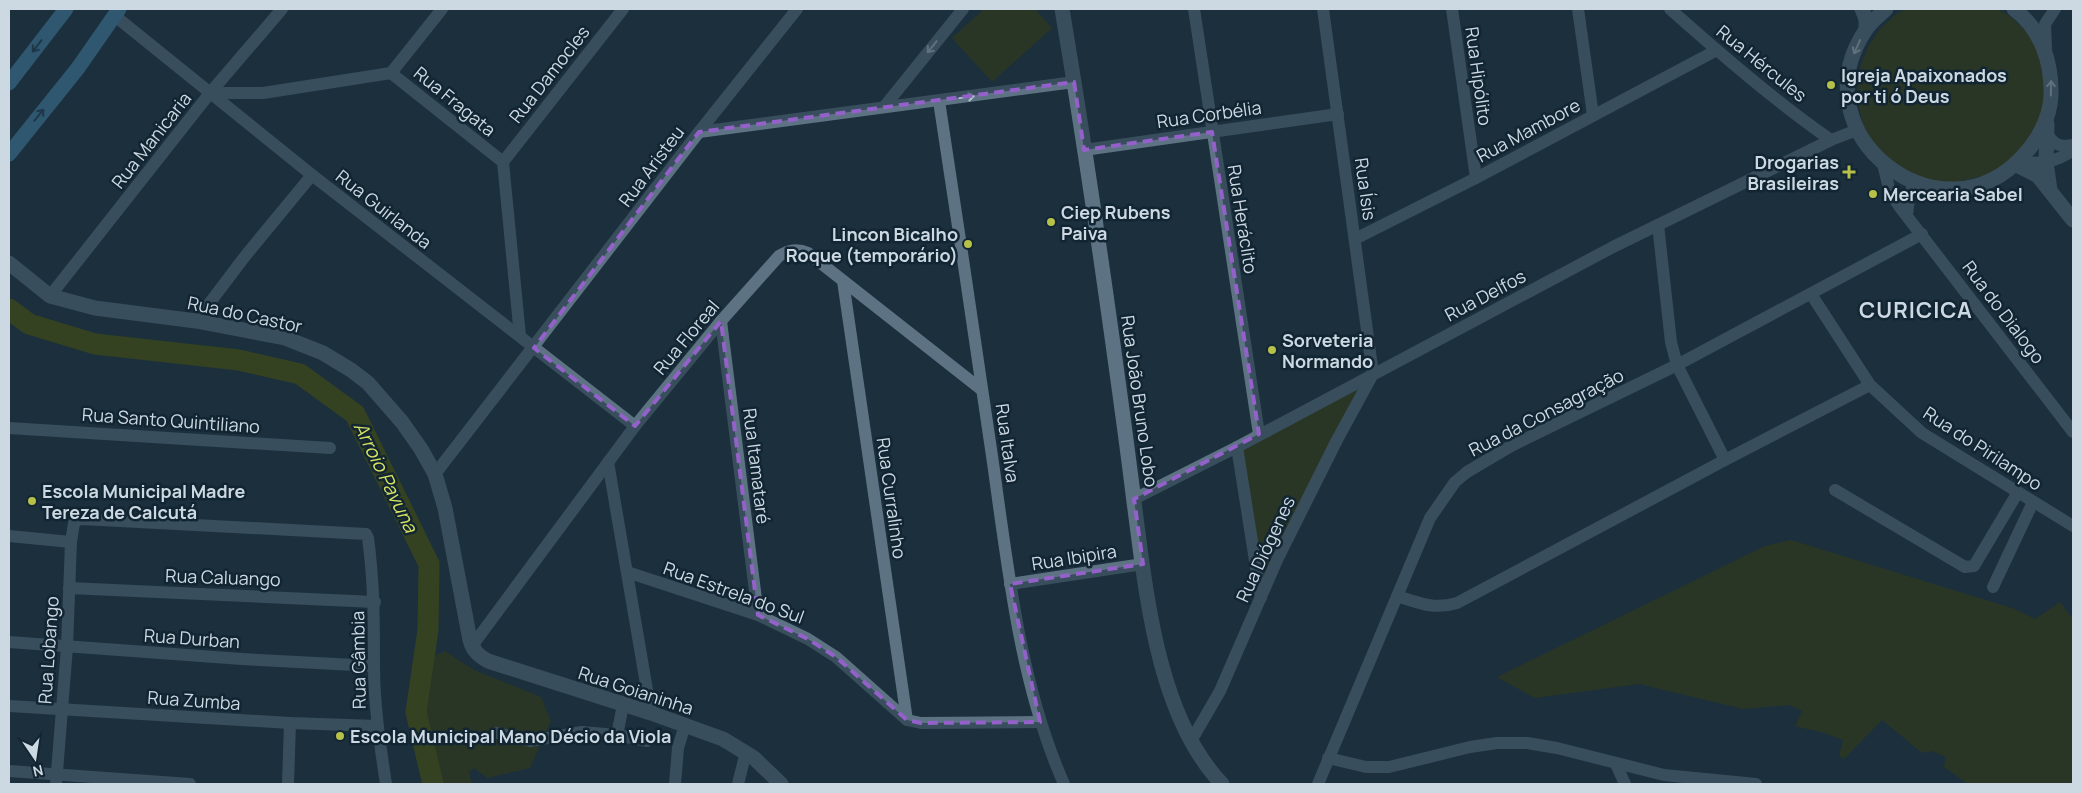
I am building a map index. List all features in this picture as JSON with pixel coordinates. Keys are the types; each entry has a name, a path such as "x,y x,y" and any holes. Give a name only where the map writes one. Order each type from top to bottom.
{"main road":[{"path":"9,83 66,9"},
{"path":"9,154 78,68 117,12"}],"street":[{"name":"Rua Manicaria","path":"50,296 210,93 282,9"},
{"path":"391,73 442,9"},
{"name":"Rua Damocles","path":"503,162 623,9"},
{"path":"699,132 797,9"},
{"path":"884,107 963,9"},
{"name":"Rua João Bruno Lobo","path":"1062,9 1084,150 1142,564 1165,679 1191,741 1211,772 1222,784"},
{"name":"Rua Heráclito","path":"1194,9 1259,434"},
{"name":"Rua Ísis","path":"1323,9 1374,374"},
{"name":"Rua Hipólito","path":"1452,9 1476,178"},
{"path":"1578,9 1593,115"},
{"name":"Rua Hércules","path":"1670,9 1717,50 1809,124 1832,140"},
{"path":"1862,9 1866,19 1866,28"},
{"path":"1886,9 1866,28 1858,42 1849,72 1849,104 1857,130 1868,148 1883,164 1898,175 1915,183 1932,187 1968,187 2001,175 2017,163 2030,149 2047,125"},
{"path":"2014,9 2028,22 2037,34 2048,61"},
{"path":"2045,9 2044,39 2051,80 2046,162 2050,190"},
{"path":"2045,24 2055,9"},
{"name":"Rua Guirlanda","path":"117,12 210,93 312,175 635,426"},
{"name":"Rua Mambore","path":"1355,239 1476,178 1717,50"},
{"name":"Rua Fragata","path":"210,93 264,93 391,73 503,162"},
{"name":"Rua Aristeu","path":"435,474 699,132 1074,82"},
{"name":"Rua Italva","path":"939,101 1010,584 1040,722 1049,751 1064,784"},
{"name":"Rua Corbélia","path":"1084,150 1338,114"},
{"name":"Rua Hércules","path":"1809,124 1813,133 1815,149"},
{"path":"2047,125 2055,144 2062,146 2073,145"},
{"name":"Rua Delfos","path":"1134,498 1237,447 1658,225 1832,140 1857,130"},
{"path":"2017,163 2033,164 2059,160 2073,150"},
{"path":"503,162 520,336"},
{"path":"2017,163 2038,176 2073,220"},
{"name":"Rua do Dialogo","path":"1883,164 1890,192 2073,432"},
{"path":"196,321 246,255 312,175"},
{"path":"1907,214 1910,193 1915,183"},
{"path":"1658,225 1671,342 1677,365 1724,460"},
{"name":"Rua da Consagração","path":"1318,784 1430,518 1455,482 1467,472 1511,446 1677,365 1922,234"},
{"name":"Rua Floreal","path":"472,646 635,426 721,321 779,256 788,251 800,250 808,253 982,390"},
{"name":"Rua do Castor","path":"9,262 50,296 95,308 196,321 285,338 323,353 368,383 402,422 421,449 435,474 445,508 472,646"},
{"name":"Rua Curralinho","path":"843,281 907,720"},
{"name":"Rua do Pirilampo","path":"1810,294 1870,385 1922,433 2073,526"},
{"name":"Rua Itamataré","path":"721,321 758,615"},
{"name":"Rua Diógenes","path":"1191,741 1220,691 1261,598 1337,440 1374,374"},
{"path":"1397,596 1430,606 1443,607 1457,602 1724,460 1870,385"},
{"name":"Rua Santo Quintiliano","path":"9,428 330,448"},
{"path":"1237,447 1261,598"},
{"path":"608,462 651,713"},
{"path":"1835,490 1970,568 1974,566 2018,492"},
{"path":"1994,587 2033,502"},
{"name":"Rua Lobango","path":"56,779 67,647 71,542 74,523 78,520 365,533 367,535"},
{"name":"Rua Gâmbia","path":"367,535 375,602 374,666 377,726 386,784"},
{"path":"9,536 71,542"},
{"name":"Rua Ibipira","path":"1010,584 1142,564"},
{"name":"Rua Estrela do Sul","path":"627,572 758,615 808,639 836,657 907,720"},
{"name":"Rua Caluango","path":"69,588 375,602"},
{"name":"Rua Durban","path":"9,642 242,659 374,666"},
{"name":"Rua Goianinha","path":"472,646 488,662 651,713 723,739 746,752 781,784"},
{"path":"617,735 624,705"},
{"name":"Rua Zumba","path":"9,706 290,723 377,726"},
{"path":"907,720 922,723 1040,722"},
{"path":"288,784 290,723"},
{"path":"675,784 678,748 685,725"},
{"path":"497,732 530,741 582,732 646,740"},
{"path":"1328,758 1366,767 1388,767 1470,746 1497,743 1528,743 1557,748 1664,775 1756,784"},
{"path":"738,784 746,752"},
{"path":"1616,764 1625,784"},
{"path":"9,771 56,779 190,784"}],"highlighted area":[{"path":"1074,82 1084,150 1212,132 1259,434 1134,499 1143,564 1010,584 1040,722 921,723 907,720 836,657 808,639 758,615 721,321 635,426 534,348 699,132"}],"green space":[{"path":"984,9 1035,9 1052,28 992,82 952,38"},
{"path":"1906,9 1998,9 2011,17 2026,31 2037,48 2047,88 2040,128 1999,173 1940,185 1901,171 1872,143 1863,124 1858,104 1857,84 1861,64 1869,45 1881,28 1896,14"},
{"path":"1373,374 1261,598 1237,447"},
{"path":"1791,540 2015,609 2035,619 2060,602 2073,619 2073,784 1968,784 1944,767 1946,757 1932,751 1922,753 1882,720 1844,759 1839,756 1843,740 1795,726 1802,711 1789,705 1743,709 1639,684 1535,698 1497,677 1765,546"},
{"path":"445,651 472,669 541,697 551,721 530,768 487,778 474,768 469,772 472,784 440,784 423,710 431,658"}],"waterway":[{"name":"Arroio Pavuna","path":"9,309 29,324 95,344 239,360 300,374 355,414 429,564 428,630 416,712 433,784"}],"place":[{"name":"Igreja Apaixonados por ti ó Deus","path":"1831,85"},
{"name":"Drogarias Brasileiras","path":"1849,172"},
{"name":"Mercearia Sabel","path":"1873,194"},
{"name":"Ciep Rubens Paiva","path":"1051,222"},
{"name":"Lincon Bicalho Roque (temporário)","path":"968,244"},
{"name":"Sorveteria Normando","path":"1272,350"},
{"name":"Escola Municipal Madre Tereza de Calcutá","path":"32,501"},
{"name":"Escola Municipal Mano Décio da Viola","path":"340,736"}],"district":[{"name":"CURICICA","path":"1916,310"}]}
